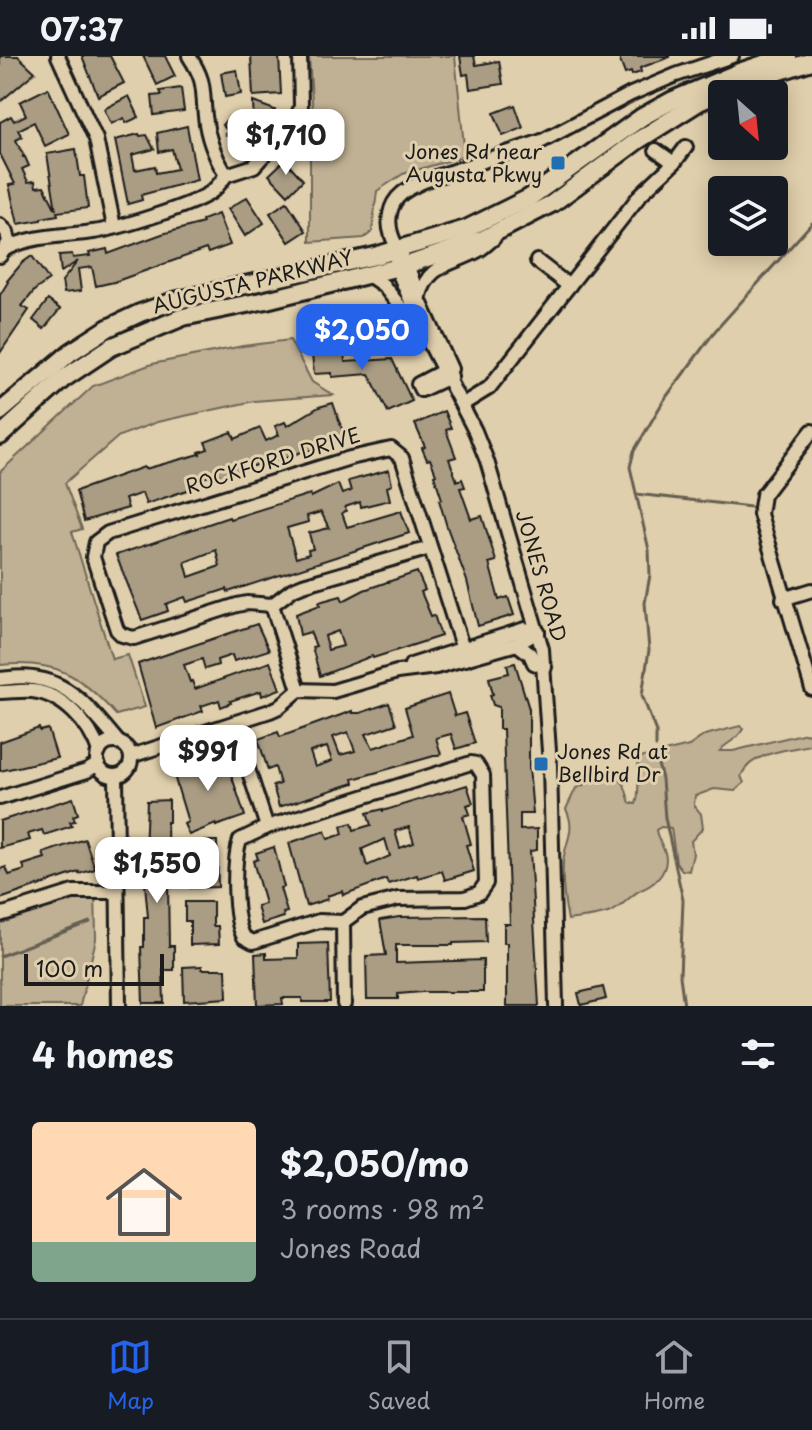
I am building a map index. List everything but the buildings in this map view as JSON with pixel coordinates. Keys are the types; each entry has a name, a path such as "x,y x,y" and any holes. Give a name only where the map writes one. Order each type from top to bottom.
{"main road":[{"path":"396,249 493,218 529,198 642,117 739,72 788,56"},
{"path":"401,266 503,231 574,190 637,141 699,102 743,83 812,61"},
{"name":"AUGUSTA PARKWAY","path":"0,412 71,352 108,328 140,313 174,301 303,274 396,249"},
{"name":"AUGUSTA PARKWAY","path":"0,436 63,379 111,347 159,324 401,266"}],"street":[{"path":"58,56 96,139 114,227"},
{"path":"189,56 205,88 205,116 210,141 226,175"},
{"path":"26,240 4,228 4,252 26,240 114,227 206,195 219,186 226,175 254,166 297,119 301,106 300,56"},
{"path":"396,249 389,223 390,212 394,202 406,189 542,141 631,94 732,56"},
{"path":"462,402 489,388 641,194 686,147"},
{"path":"656,150 674,163"},
{"path":"419,298 424,280 449,261 478,250 503,231"},
{"name":"JONES ROAD","path":"396,249 429,342 448,374"},
{"path":"537,261 569,286"},
{"name":"JONES ROAD","path":"401,266 419,298 452,391 462,402 487,461 538,632 545,667 550,766 556,1006"},
{"path":"367,274 383,285 412,325 429,342"},
{"path":"419,387 448,374"},
{"path":"812,431 763,495 760,514 812,689"},
{"name":"ROCKFORD DRIVE","path":"272,605 247,603 134,638 122,635 114,624 93,557 96,542 101,537 386,448 402,458 464,653"},
{"path":"299,690 272,605 303,585 430,548"},
{"path":"783,599 812,590"},
{"path":"464,653 525,629 538,632"},
{"path":"131,756 279,707 299,690 333,691 397,672 406,666 517,644 538,632"},
{"path":"517,644 530,654 534,663 545,667"},
{"path":"0,679 33,678 59,685 88,707 127,748 131,756 126,771 116,776 105,773 90,731 53,696 32,691 0,692"},
{"path":"233,723 267,827"},
{"path":"0,798 87,771 106,745 119,743"},
{"path":"465,764 476,764 481,770 486,883 479,893 465,898 398,899 362,908 343,922 319,921 253,942 244,937 238,924 235,853 240,840 267,827 465,764"},
{"path":"116,776 119,1006"},
{"path":"0,915 73,892 116,892"},
{"path":"343,922 344,1005"}],"shaded area":[{"path":"309,56 455,56 465,156 403,174 377,191 372,232 364,238 310,242 310,144 305,135 313,116"},
{"path":"290,340 312,382 333,395 254,401 157,422 119,436 65,483 82,529 72,532 112,659 128,655 145,707 116,715 91,689 66,673 37,665 0,665 0,472 93,386 152,364"},
{"path":"740,726 743,729 740,733 720,751 733,751 806,733 811,735 810,745 761,757 746,768 741,776 744,783 735,791 714,789 695,796 694,805 701,814 703,828 691,841 693,854 689,871 682,870 676,862 671,828 661,827 656,830 666,859 658,879 611,912 568,920 563,878 570,831 566,809 576,788 613,773 624,784 630,803 636,804 639,758 689,746 705,735"},
{"path":"95,888 96,939 80,1006 0,1006 0,919"}],"waterway":[{"path":"656,746 656,732 642,695 649,650 645,603 650,575 649,550 630,467 634,451 664,400 715,331 812,223"},
{"path":"636,494 751,507"},
{"path":"656,757 662,779 665,818 683,900 680,976 684,1006"},
{"path":"0,956 90,922"}],"place":[{"name":"Jones Rd near Augusta Pkwy","path":"558,163"},
{"name":"Jones Rd at Bellbird Dr","path":"541,764"}]}
